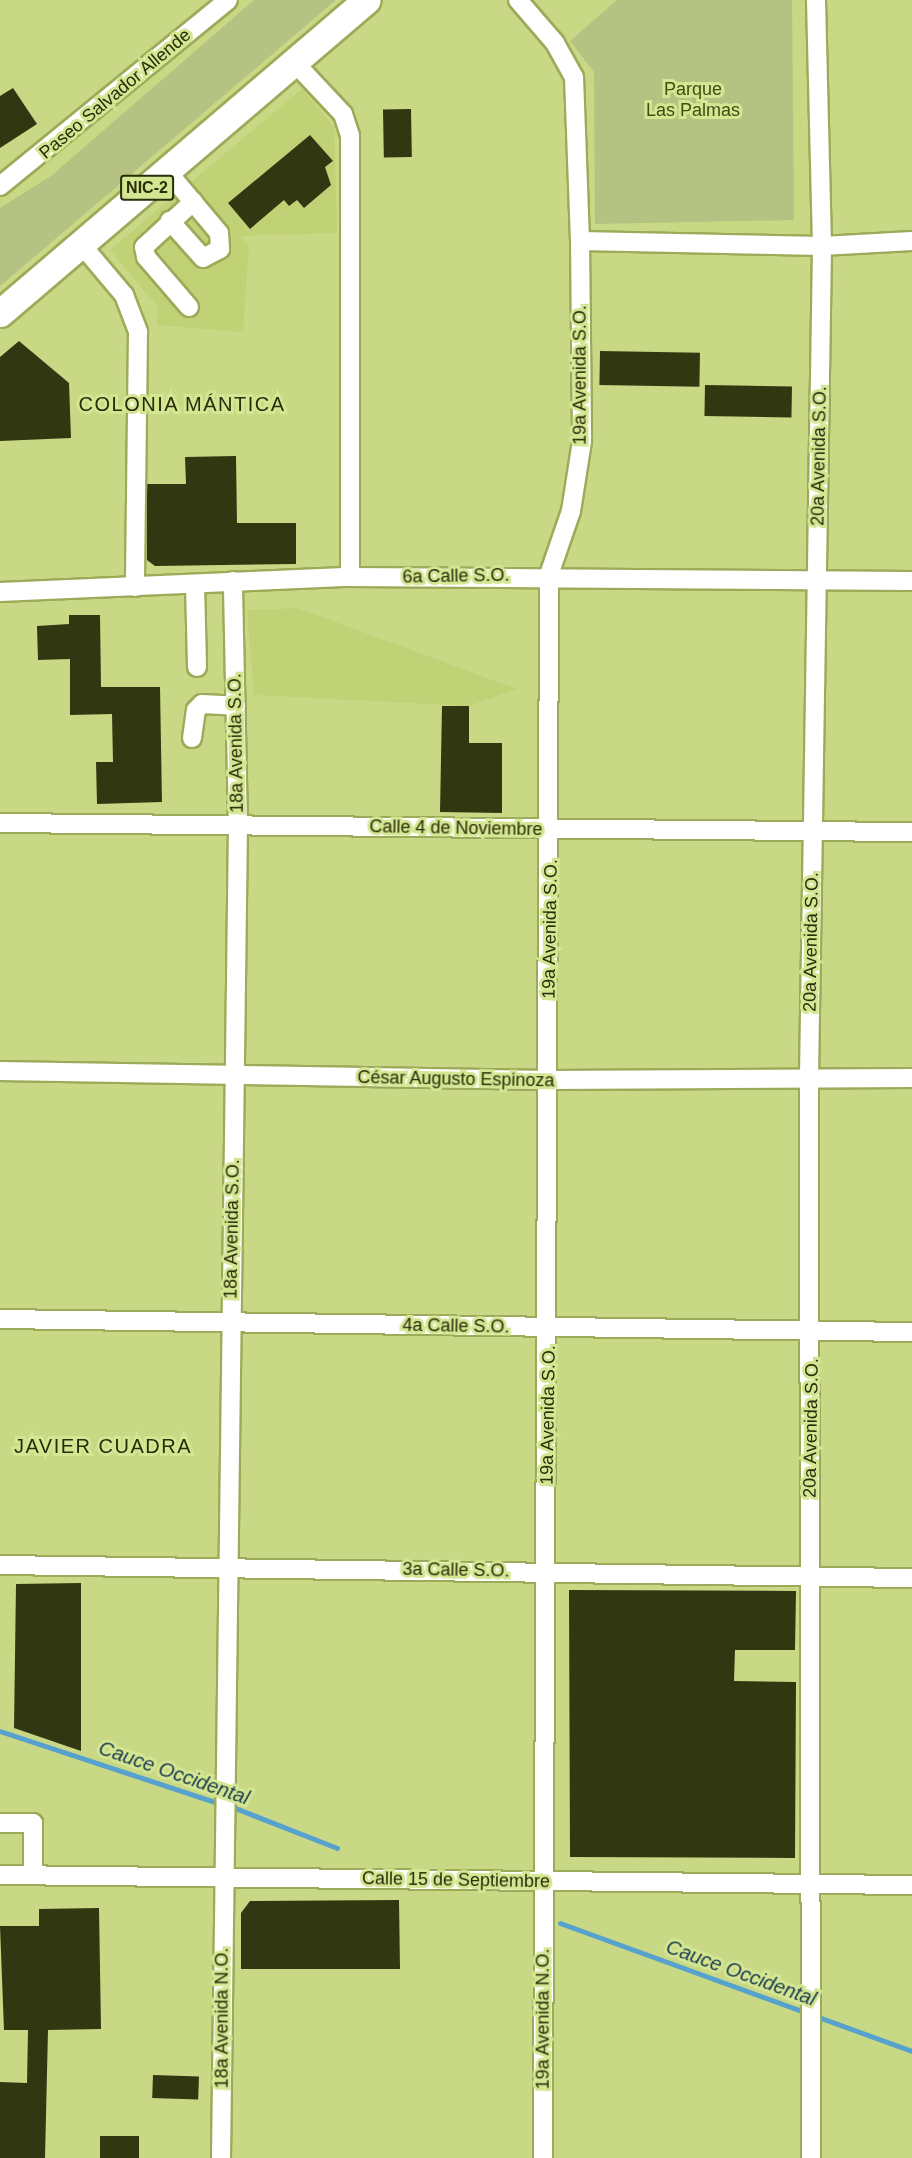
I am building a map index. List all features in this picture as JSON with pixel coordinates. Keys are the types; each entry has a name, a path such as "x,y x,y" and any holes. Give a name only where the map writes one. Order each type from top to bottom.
{"highway":[{"name":"NIC-2","path":"0,313 296,64 367,0"}],"street":[{"name":"19a Avenida S.O.","path":"518,0 555,43 574,76 580,241 582,441 571,511 549,575 552,829 549,1080 550,1327 544,1571 544,1881"},
{"name":"20a Avenida S.O.","path":"811,2158 809,1884 813,1332 809,1076 822,246 816,0"},
{"name":"Paseo Salvador Allende","path":"0,186 225,1"},
{"path":"296,64 343,114 350,135 350,577"},
{"path":"167,171 222,242 212,256 195,253 170,221"},
{"path":"189,308 146,257 148,239 193,202"},
{"path":"580,241 822,246 912,241"},
{"path":"81,244 124,295 138,332 135,587"},
{"name":"6a Calle S.O.","path":"0,592 350,577 549,575 912,581"},
{"name":"18a Avenida S.O.","path":"222,1877 238,826 233,581"},
{"path":"195,584 197,667"},
{"path":"192,738 196,710 202,704 236,706"},
{"name":"Calle 4 de Noviembre","path":"0,823 912,832"},
{"name":"César Augusto Espinoza","path":"0,1071 549,1080 809,1076 912,1078"},
{"name":"4a Calle S.O.","path":"0,1319 912,1332"},
{"name":"3a Calle S.O.","path":"0,1565 912,1578"},
{"path":"0,1823 33,1823 33,1875"},
{"name":"Calle 15 de Septiembre","path":"0,1875 912,1885"},
{"name":"18a Avenida N.O.","path":"221,2158 222,1877"},
{"name":"19a Avenida N.O.","path":"543,2158 544,1881"}],"shaded area":[{"path":"302,89 334,127 337,233 240,236 249,245 243,332 157,325 158,307 110,250"},
{"path":"298,608 517,689 469,706 254,695 247,610"}],"green space":[{"path":"254,0 336,0 0,286 0,208 51,176"},
{"name":"Parque Las Palmas","path":"617,0 792,0 794,220 595,224 594,72 570,41"}],"building":[{"path":"13,88 37,124 0,148 0,96"},
{"path":"383,109 411,109 412,157 384,157"},
{"path":"310,135 333,161 325,167 331,185 304,208 297,200 289,206 284,200 250,229 228,203"},
{"path":"19,341 69,383 71,438 0,441 0,357"},
{"path":"600,351 700,353 699,387 599,385"},
{"path":"705,385 792,387 791,418 704,416"},
{"path":"236,456 237,523 296,523 296,564 155,566 147,560 147,484 186,484 185,457"},
{"path":"69,615 100,615 101,687 160,687 162,802 97,804 96,762 113,762 112,714 70,715 70,659 38,660 37,626 69,624"},
{"path":"442,706 469,706 469,743 502,743 502,813 440,812"},
{"path":"81,1583 81,1751 14,1728 16,1584"},
{"path":"569,1590 796,1591 795,1650 735,1650 734,1681 796,1682 795,1858 570,1857"},
{"path":"399,1900 400,1969 241,1969 241,1913 250,1901"},
{"path":"99,1908 101,2029 48,2030 45,2158 0,2158 0,2082 27,2083 28,2030 4,2030 0,1926 39,1926 39,1909"},
{"path":"153,2075 199,2077 198,2100 152,2098"},
{"path":"100,2136 139,2136 139,2158 100,2158"}],"waterway":[{"name":"Cauce Occidental","path":"0,1731 221,1804"},
{"name":"Cauce Occidental","path":"230,1806 337,1848"},
{"name":"Cauce Occidental","path":"560,1923 912,2051"}],"district":[{"name":"COLONIA MÁNTICA","path":"182,404"},
{"name":"JAVIER CUADRA","path":"103,1446"}]}
